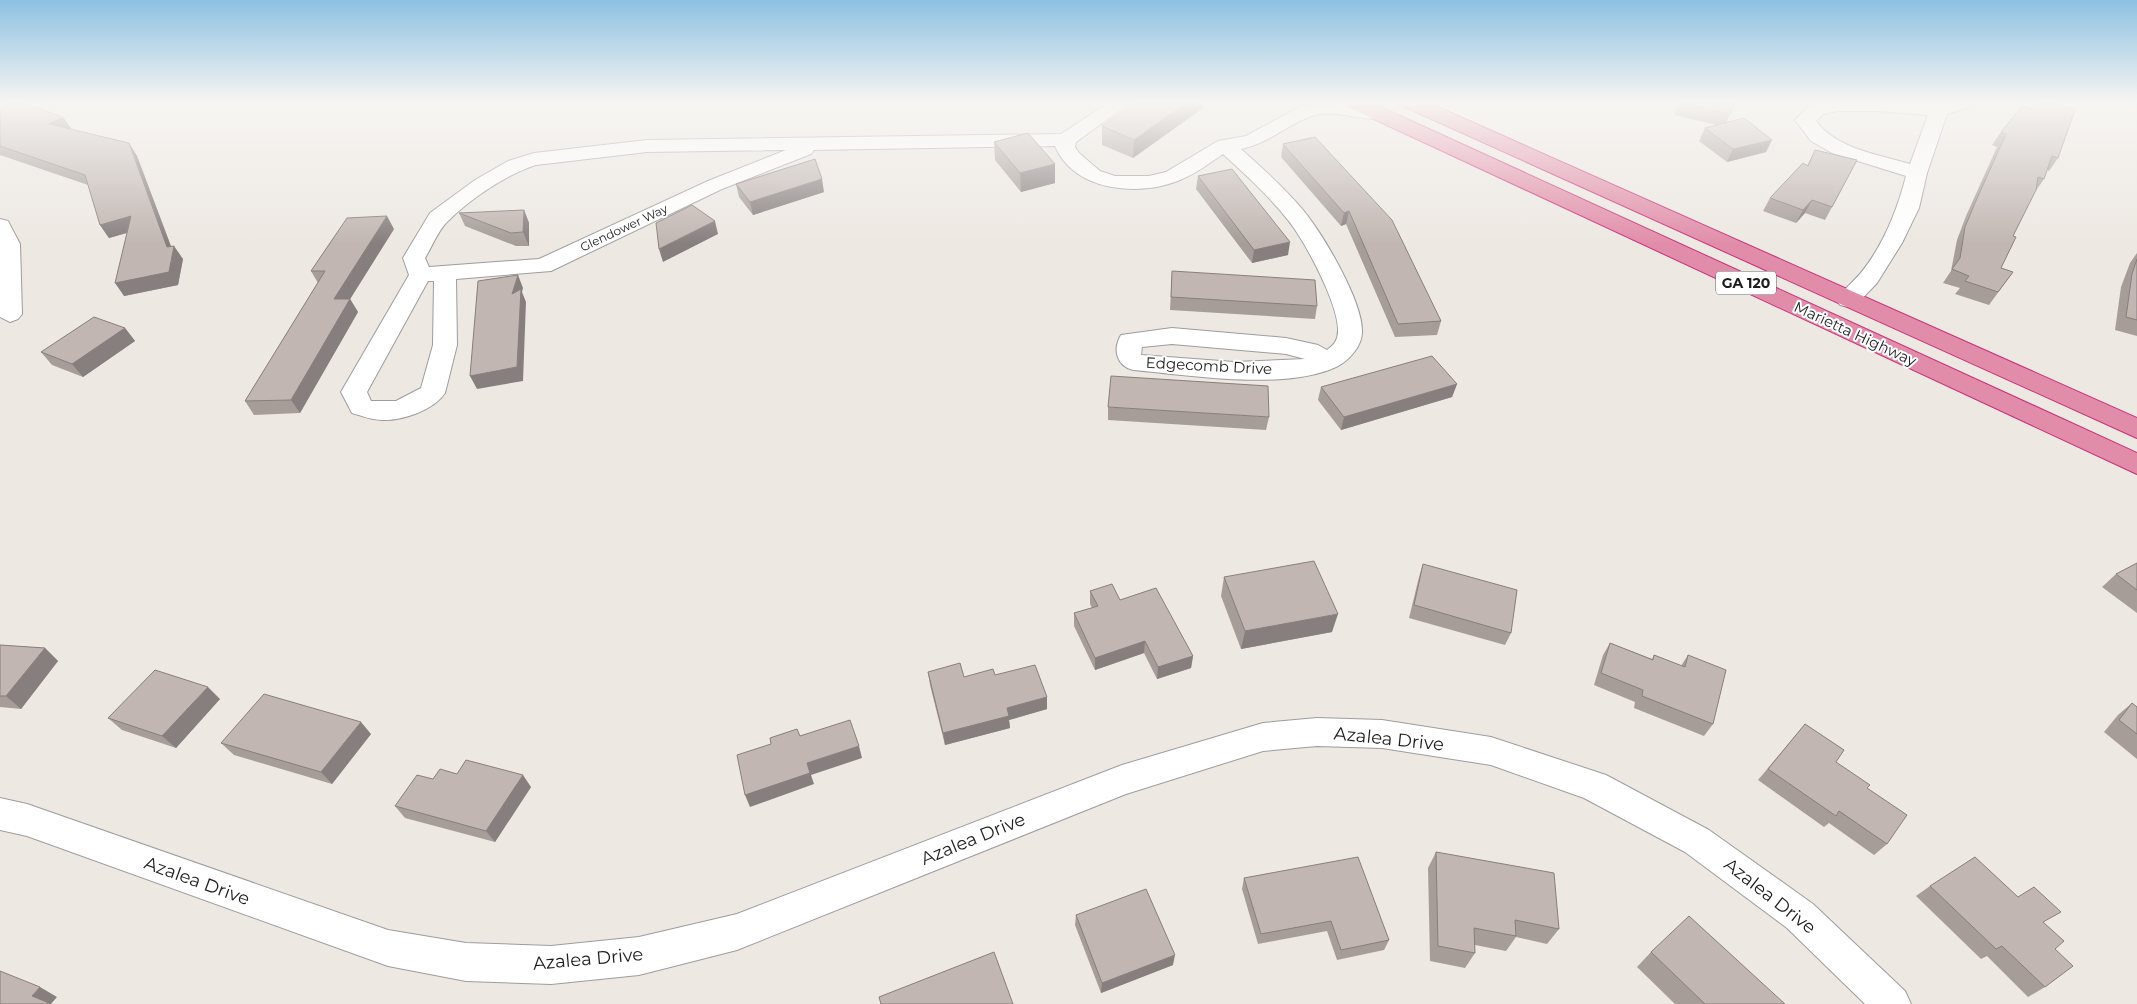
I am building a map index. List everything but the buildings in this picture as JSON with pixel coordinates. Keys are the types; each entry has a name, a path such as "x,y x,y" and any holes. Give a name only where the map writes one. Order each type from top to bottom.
{"highway":[{"name":"Marietta Highway","path":"1455,150 2137,464"},
{"name":"Marietta Highway","path":"1516,150 2137,429"}],"street":[{"path":"445,275 445,345 432,393 409,408 391,412 372,411 361,407 354,392 420,275 414,258 438,218 482,184 515,165 534,159 614,150"},
{"name":"Glendower Way","path":"420,275 445,275 543,266 715,185 804,150"},
{"path":"1067,150 1071,157 1093,175 1124,183 1148,182 1173,176 1217,150"},
{"name":"Edgecomb Drive","path":"1230,150 1267,184 1305,226 1324,260 1350,328 1345,348 1328,361 1307,368 1259,371 1133,362 1128,352 1130,342 1172,336 1286,346 1309,351 1328,361"},
{"path":"1844,150 1917,173"},
{"path":"1848,300 1869,278 1891,243 1908,208 1925,150"},
{"path":"0,226 9,244 10,314"},
{"name":"Azalea Drive","path":"0,814 27,820 388,948 466,962 551,965 639,956 737,932 1122,780 1263,737 1317,732 1382,734 1500,754 1594,786 1697,841 1800,916 1892,1004"}]}
